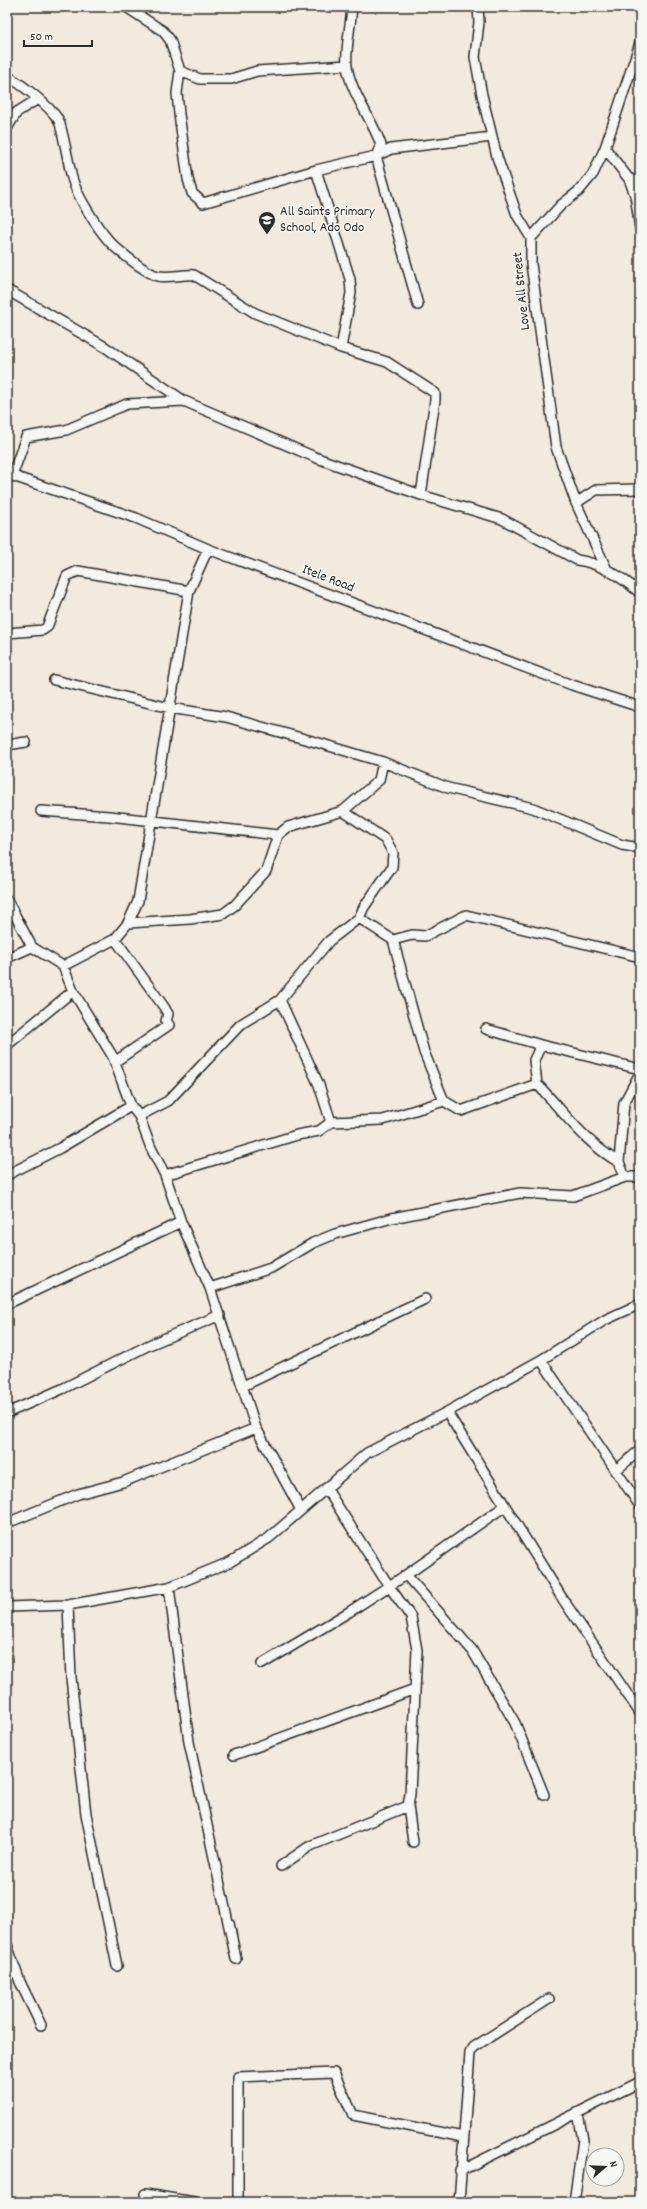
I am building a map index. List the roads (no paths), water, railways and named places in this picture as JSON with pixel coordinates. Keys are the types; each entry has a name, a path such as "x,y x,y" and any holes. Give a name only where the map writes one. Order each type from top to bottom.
{"street":[{"path":"126,7 163,31 170,40 180,71 177,93 178,114 188,179 192,193 203,202 316,170 376,156 391,149 492,137"},
{"path":"352,7 347,65 361,106 375,127 381,145 376,156 418,305"},
{"name":"Love All Street","path":"478,7 479,22 476,57 492,137 517,215 531,238 531,264 556,447 576,503 607,570"},
{"path":"531,238 561,205 579,191 593,174 605,148 638,56 640,43"},
{"path":"180,71 200,78 231,79 257,71 347,65"},
{"path":"7,76 38,99 59,120 73,180 90,213 109,241 138,264 157,275 172,277 184,274 194,275 255,313 342,348 387,362 435,394 421,495"},
{"path":"7,128 17,112 38,99"},
{"path":"605,148 637,191 640,228"},
{"path":"316,170 350,279 351,293 342,348"},
{"path":"629,179 640,180"},
{"path":"7,290 105,347 184,401 317,458 421,495 502,519 577,560 585,561 607,570 640,593"},
{"path":"10,475 26,437 66,430 127,404 184,401"},
{"name":"Itele Road","path":"10,475 136,518 208,549 565,683 640,708"},
{"path":"576,503 596,490 640,489"},
{"path":"63,966 115,939 128,923 138,901 189,592 208,549"},
{"path":"7,633 43,630 47,627 67,576 72,572 78,571 189,592"},
{"path":"54,680 170,708 226,717 383,762 448,788 533,808 622,844 640,848"},
{"path":"7,745 26,742"},
{"path":"128,923 190,919 223,914 235,905 266,871 278,835 288,827 343,811 379,780 383,762"},
{"path":"41,811 278,835"},
{"path":"139,1116 168,1101 241,1024 280,1000 329,941 359,918 364,907 392,867 393,853 386,840 343,811"},
{"path":"7,900 32,947 63,966 73,991 113,1057 131,1106 139,1116 151,1148 165,1175 181,1222 210,1288 256,1428 301,1510"},
{"path":"393,940 412,935 425,936 466,915 640,957"},
{"path":"359,918 393,940 424,1052 444,1101 461,1111 537,1084"},
{"path":"113,1057 116,1061 169,1025 166,1021 168,1014 164,1007 115,939"},
{"path":"7,958 32,947"},
{"path":"7,1045 73,991"},
{"path":"280,1000 319,1085 331,1122"},
{"path":"486,1029 541,1045 640,1069"},
{"path":"541,1045 534,1060 537,1084 592,1142 605,1154 619,1162"},
{"path":"625,1177 619,1162 624,1103 640,1073"},
{"path":"165,1175 297,1135 319,1131 331,1122 383,1120 444,1101"},
{"path":"7,1174 60,1148 131,1106"},
{"path":"210,1288 271,1268 313,1243 335,1234 392,1218 520,1193 573,1196 625,1177 640,1177"},
{"path":"7,1304 181,1222"},
{"path":"243,1386 425,1299"},
{"path":"7,1607 68,1605 169,1587 230,1562 269,1538 367,1453 447,1412 541,1360 605,1320 640,1304"},
{"path":"7,1413 62,1389 149,1345 220,1315"},
{"path":"541,1360 640,1506"},
{"path":"447,1412 562,1598 640,1713"},
{"path":"7,1523 78,1494 123,1482 256,1428"},
{"path":"615,1471 640,1450"},
{"path":"326,1488 389,1586 411,1617 417,1650 408,1806 413,1842"},
{"path":"262,1664 406,1575 505,1506"},
{"path":"406,1575 472,1650 514,1723 544,1794"},
{"path":"169,1587 188,1742 236,1959 229,1923"},
{"path":"68,1605 71,1678 86,1814 117,1966"},
{"path":"234,1755 414,1689"},
{"path":"281,1866 310,1846 408,1806"},
{"path":"7,1946 20,1982 41,2025"},
{"path":"459,2202 460,2171 470,2053 474,2047 549,1999"},
{"path":"238,2202 238,2077 334,2073 353,2114 463,2137"},
{"path":"460,2171 640,2082"},
{"path":"574,2202 583,2140 578,2113"},
{"path":"145,2194 194,2202"}],"place":[{"name":"All Saints Primary School, Ado Odo","path":"267,235"}]}
